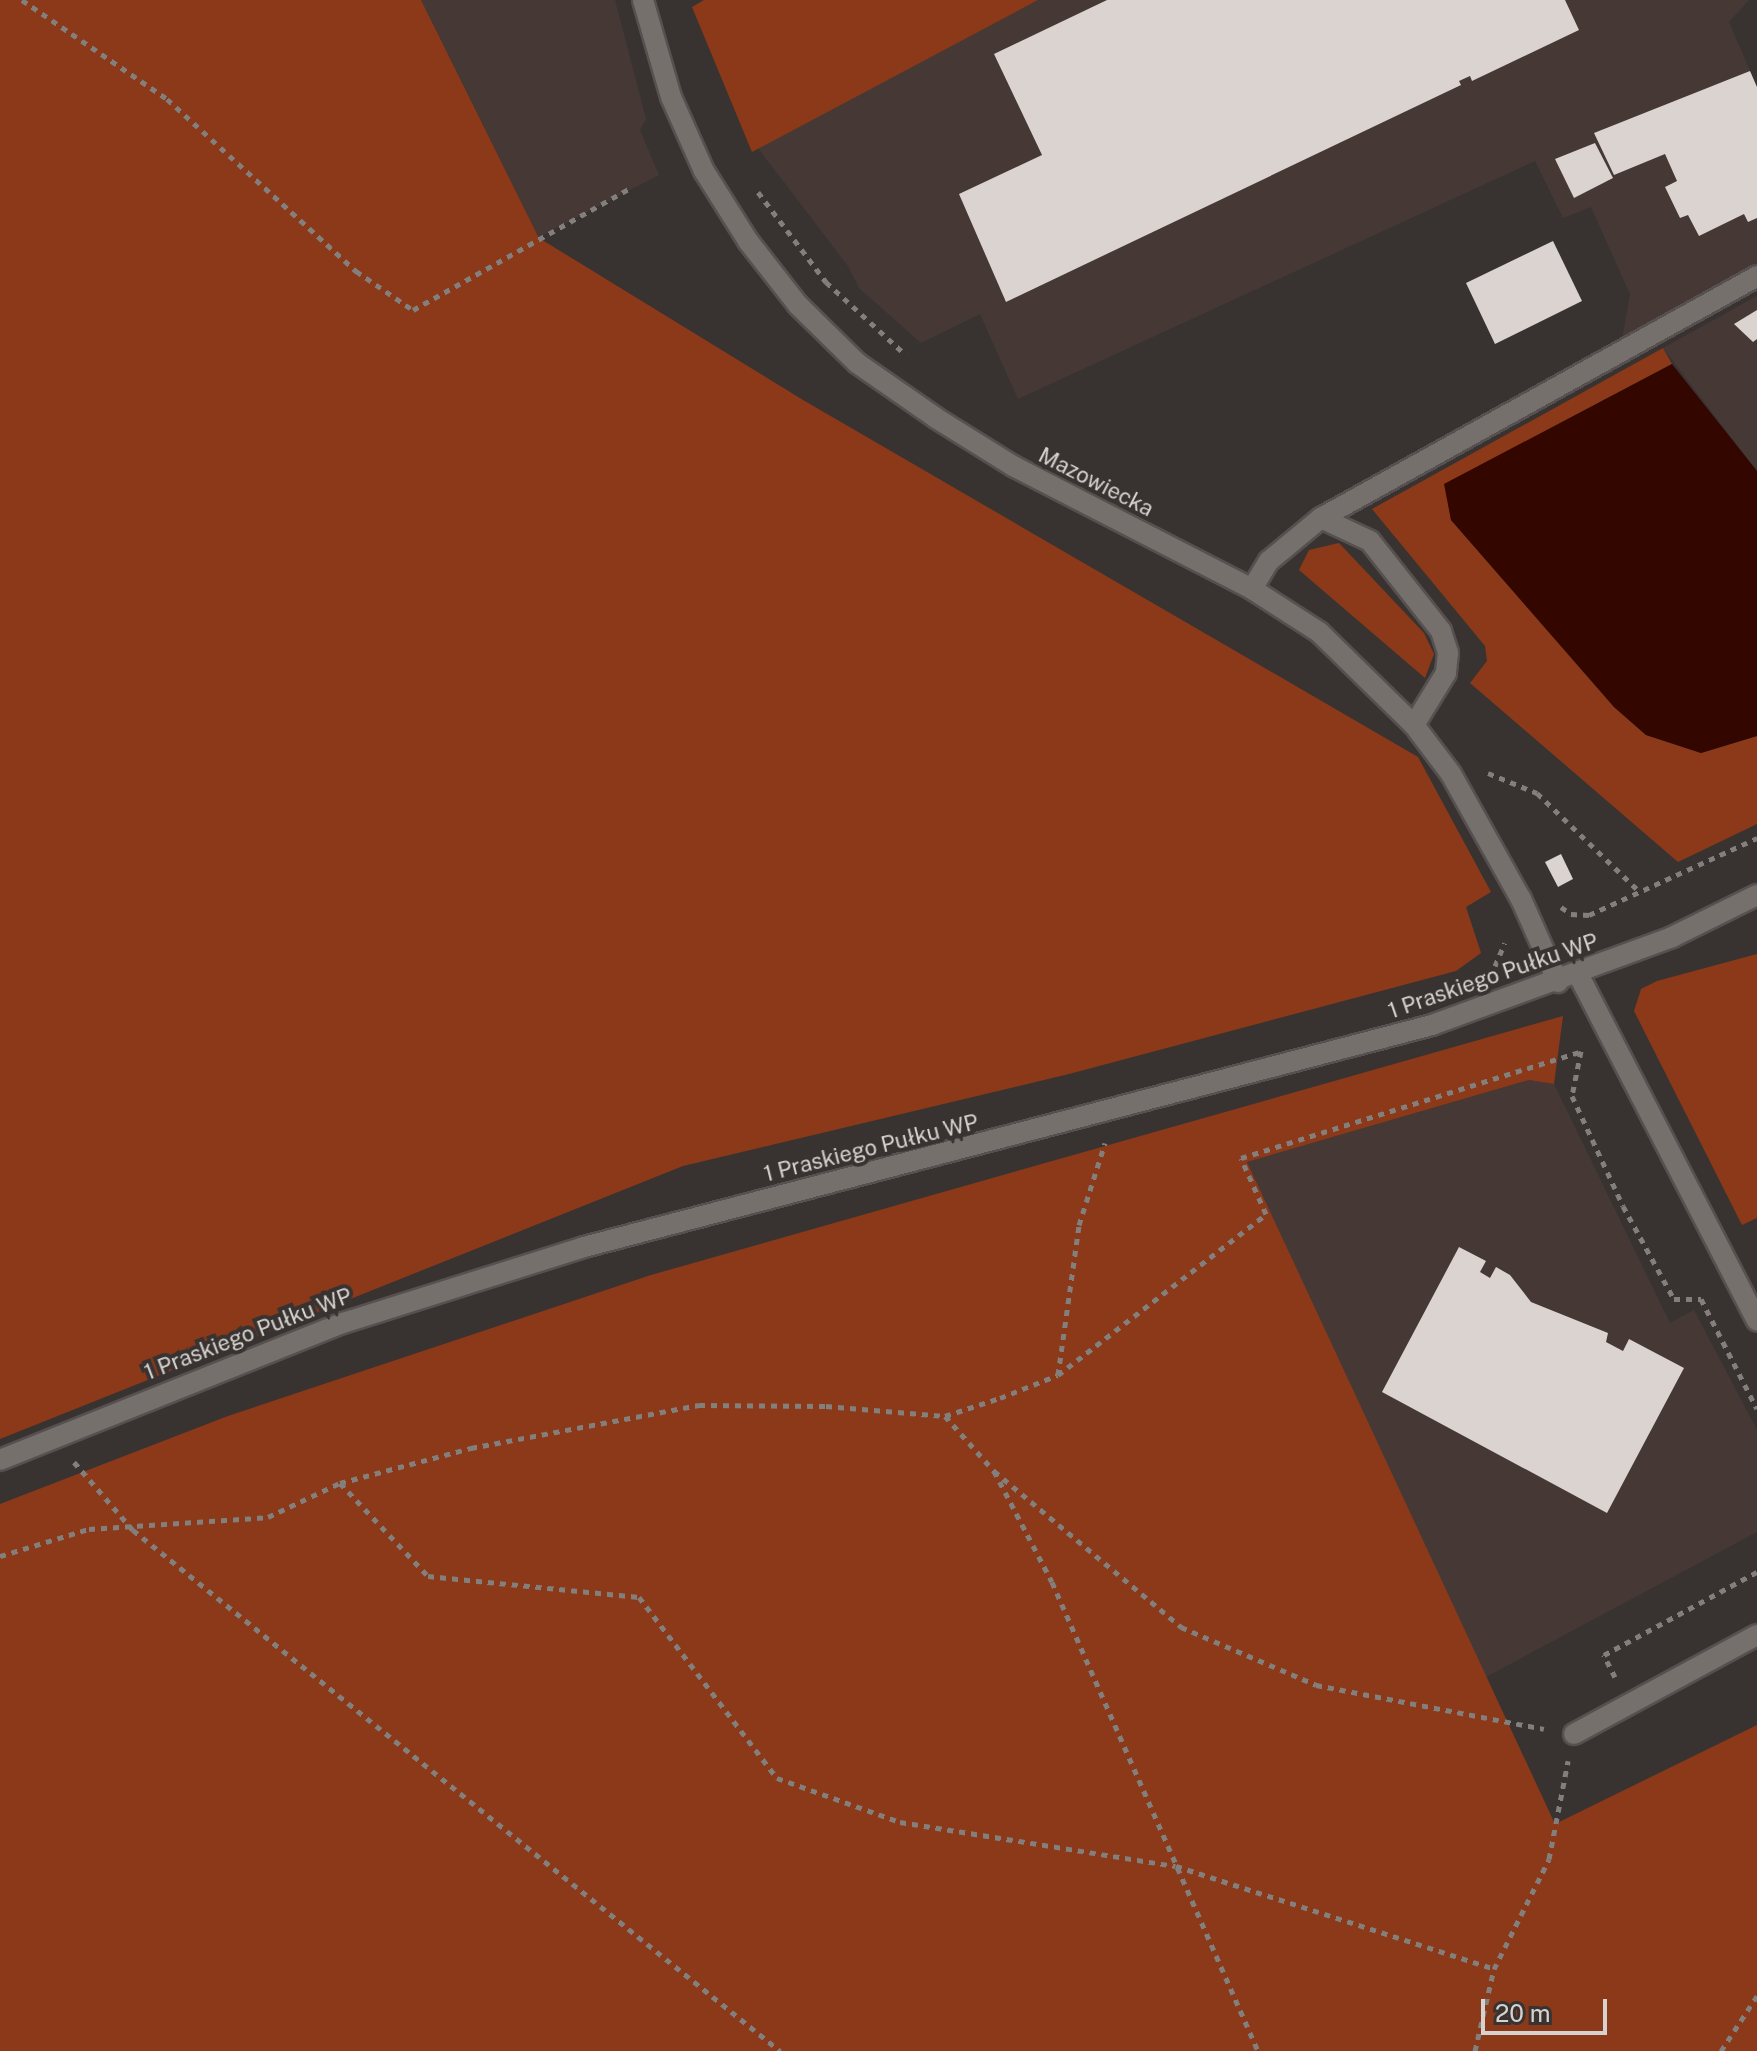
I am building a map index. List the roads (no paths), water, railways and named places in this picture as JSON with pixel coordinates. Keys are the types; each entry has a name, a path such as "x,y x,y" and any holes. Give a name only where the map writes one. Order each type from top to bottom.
{"street":[{"name":"Mazowiecka","path":"643,0 671,97 704,171 748,241 798,305 857,363 1013,466 1252,589 1319,632 1414,725 1485,830 1558,982"},
{"path":"1252,589 1269,561 1321,518 1757,276"},
{"path":"1321,518 1370,541 1441,631 1448,653 1446,673 1414,725"},
{"name":"1 Praskiego Pułku WP","path":"0,1460 343,1323 584,1247 1115,1111 1432,1025 1558,982 1757,895"},
{"path":"1578,974 1607,1036 1757,1321"},
{"path":"1574,1734 1757,1635"}]}
